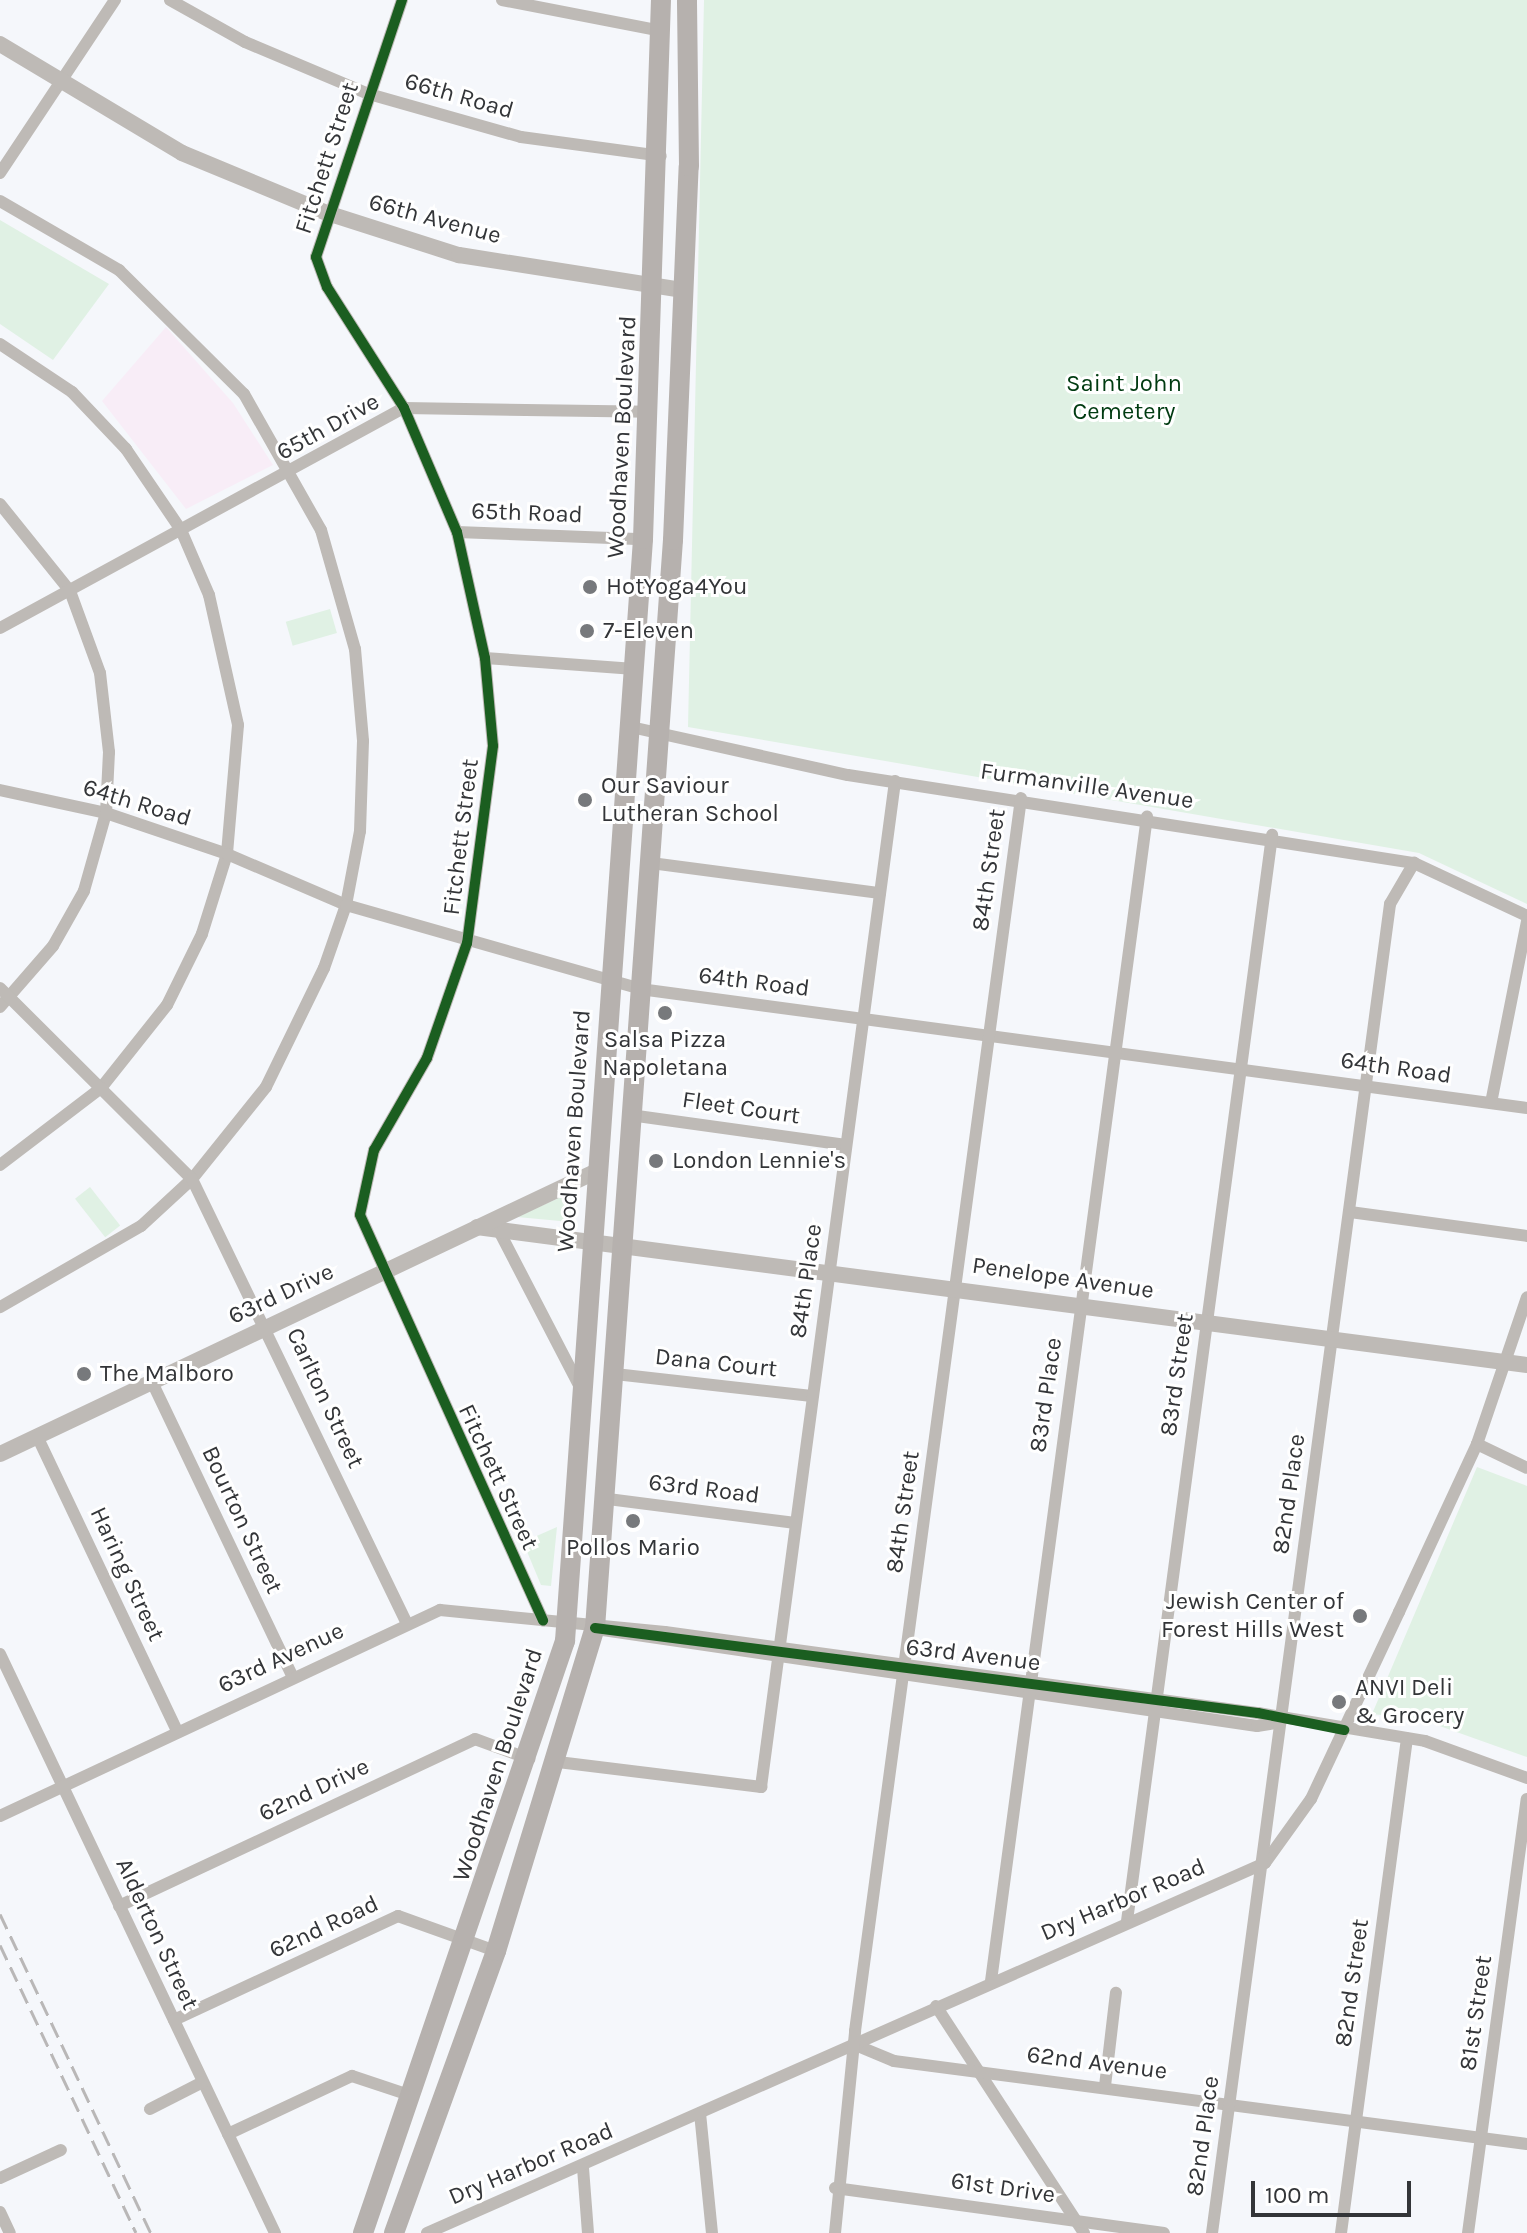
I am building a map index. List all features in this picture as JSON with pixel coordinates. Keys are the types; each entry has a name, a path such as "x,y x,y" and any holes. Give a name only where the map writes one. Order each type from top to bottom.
{"main road":[{"name":"Woodhaven Boulevard","path":"363,2233 468,1941 529,1759 568,1624 587,1397 593,1240 643,539 657,287 661,0"},
{"path":"394,2233 496,1951 558,1762 595,1628 608,1499 630,1115 661,732 683,290 687,0"}],"street":[{"path":"0,173 115,0"},
{"name":"66th Road","path":"170,0 245,42 369,94 521,137 661,156"},
{"name":"Fitchett Street","path":"402,0 327,213 316,257 327,287 404,408 457,532 485,658 493,746 467,943 427,1058 374,1150 363,1187 360,1215 382,1273 543,1621"},
{"path":"502,0 661,31"},
{"name":"66th Avenue","path":"0,44 60,83 182,153 327,213 459,255 683,290"},
{"path":"0,201 119,270 185,328 244,394 293,470 321,530 355,649 361,801 346,905 324,968 266,1087 192,1179 88,1262 0,1307"},
{"path":"0,344 72,392 126,449 181,530 209,595 238,725 227,854 202,934 167,1005 101,1088 0,1165"},
{"name":"65th Drive","path":"0,628 404,408 649,412"},
{"path":"0,504 70,591 100,673 109,752 106,813 84,891 53,946 5,1003"},
{"name":"65th Road","path":"457,532 643,539"},
{"path":"485,658 635,669"},
{"name":"Furmanville Avenue","path":"631,727 895,781 1272,835 1414,863 1527,918"},
{"name":"84th Place","path":"558,1762 761,1787 895,781"},
{"name":"64th Road","path":"0,790 106,813 227,854 346,905 467,943 640,989 1527,1108"},
{"name":"84th Street","path":"835,2233 835,2188 853,2044 1021,798"},
{"name":"83rd Place","path":"991,1981 1147,816"},
{"name":"83rd Street","path":"1127,1921 1272,835"},
{"path":"651,863 880,893"},
{"name":"82nd Place","path":"1212,2233 1265,1863 1280,1722 1390,904 1414,863"},
{"path":"1491,1103 1527,918"},
{"name":"Carlton Street","path":"0,988 5,1003 101,1088 192,1179 267,1327 407,1623"},
{"name":"Fleet Court","path":"630,1115 846,1145"},
{"path":"477,1227 599,1170"},
{"path":"1350,1212 1527,1236"},
{"name":"63rd Drive","path":"0,1454 477,1227 593,1240"},
{"path":"497,1227 587,1397"},
{"name":"Penelope Avenue","path":"593,1240 1527,1365"},
{"path":"1265,1863 1311,1799 1477,1444 1527,1297"},
{"name":"Dana Court","path":"615,1374 812,1396"},
{"name":"Bourton Street","path":"152,1382 293,1677"},
{"name":"Haring Street","path":"37,1436 177,1731"},
{"path":"1477,1444 1527,1468"},
{"name":"63rd Road","path":"608,1499 795,1523"},
{"name":"63rd Avenue","path":"0,1816 440,1610 568,1624 1407,1738 1527,1778"},
{"name":"Alderton Street","path":"0,1654 275,2233"},
{"name":"82nd Street","path":"1341,2233 1407,1738"},
{"name":"62nd Drive","path":"119,1906 475,1739 529,1759"},
{"name":"81st Street","path":"1468,2233 1527,1799"},
{"name":"Dry Harbor Road","path":"427,2233 583,2168 991,1981 1265,1863"},
{"name":"62nd Road","path":"174,2020 398,1916 496,1951"},
{"path":"1105,2086 1116,1993"},
{"path":"936,2006 1084,2233"},
{"name":"62nd Avenue","path":"853,2044 894,2061 1105,2086 1527,2144"},
{"path":"228,2134 352,2076 412,2096"},
{"path":"150,2109 203,2082"},
{"path":"700,2113 712,2233"},
{"path":"0,2178 61,2150"},
{"path":"583,2168 588,2233"},
{"name":"61st Drive","path":"835,2188 1164,2233"},
{"path":"0,2212 10,2233"}],"shaded area":[{"path":"166,327 233,403 273,465 186,509 102,401"}],"green space":[{"name":"Saint John Cemetery","path":"704,0 1527,0 1527,904 1419,853 688,727"},
{"path":"0,220 109,284 53,360 0,324"},
{"path":"330,609 337,633 293,646 286,622"},
{"path":"90,1187 120,1226 105,1237 75,1199"},
{"path":"572,1192 571,1222 517,1217"},
{"path":"1477,1467 1527,1486 1527,1757 1420,1719 1372,1714"},
{"path":"557,1527 551,1586 541,1585 523,1542"}],"railway":[{"path":"0,1914 151,2233"},
{"path":"0,1945 136,2233"}],"cycle path":[{"path":"402,0 316,257 327,287 404,408 457,532 485,658 493,746 467,943 427,1058 374,1150 360,1215 543,1621"},
{"path":"595,1628 1258,1713 1344,1730"}],"place":[{"name":"HotYoga4You","path":"590,587"},
{"name":"7-Eleven","path":"587,631"},
{"name":"Our Saviour Lutheran School","path":"585,800"},
{"name":"Salsa Pizza Napoletana","path":"665,1013"},
{"name":"London Lennie's","path":"656,1161"},
{"name":"The Malboro","path":"84,1374"},
{"name":"Pollos Mario","path":"633,1521"},
{"name":"Jewish Center of Forest Hills West","path":"1360,1616"},
{"name":"ANVI Deli & Grocery","path":"1339,1702"}]}
